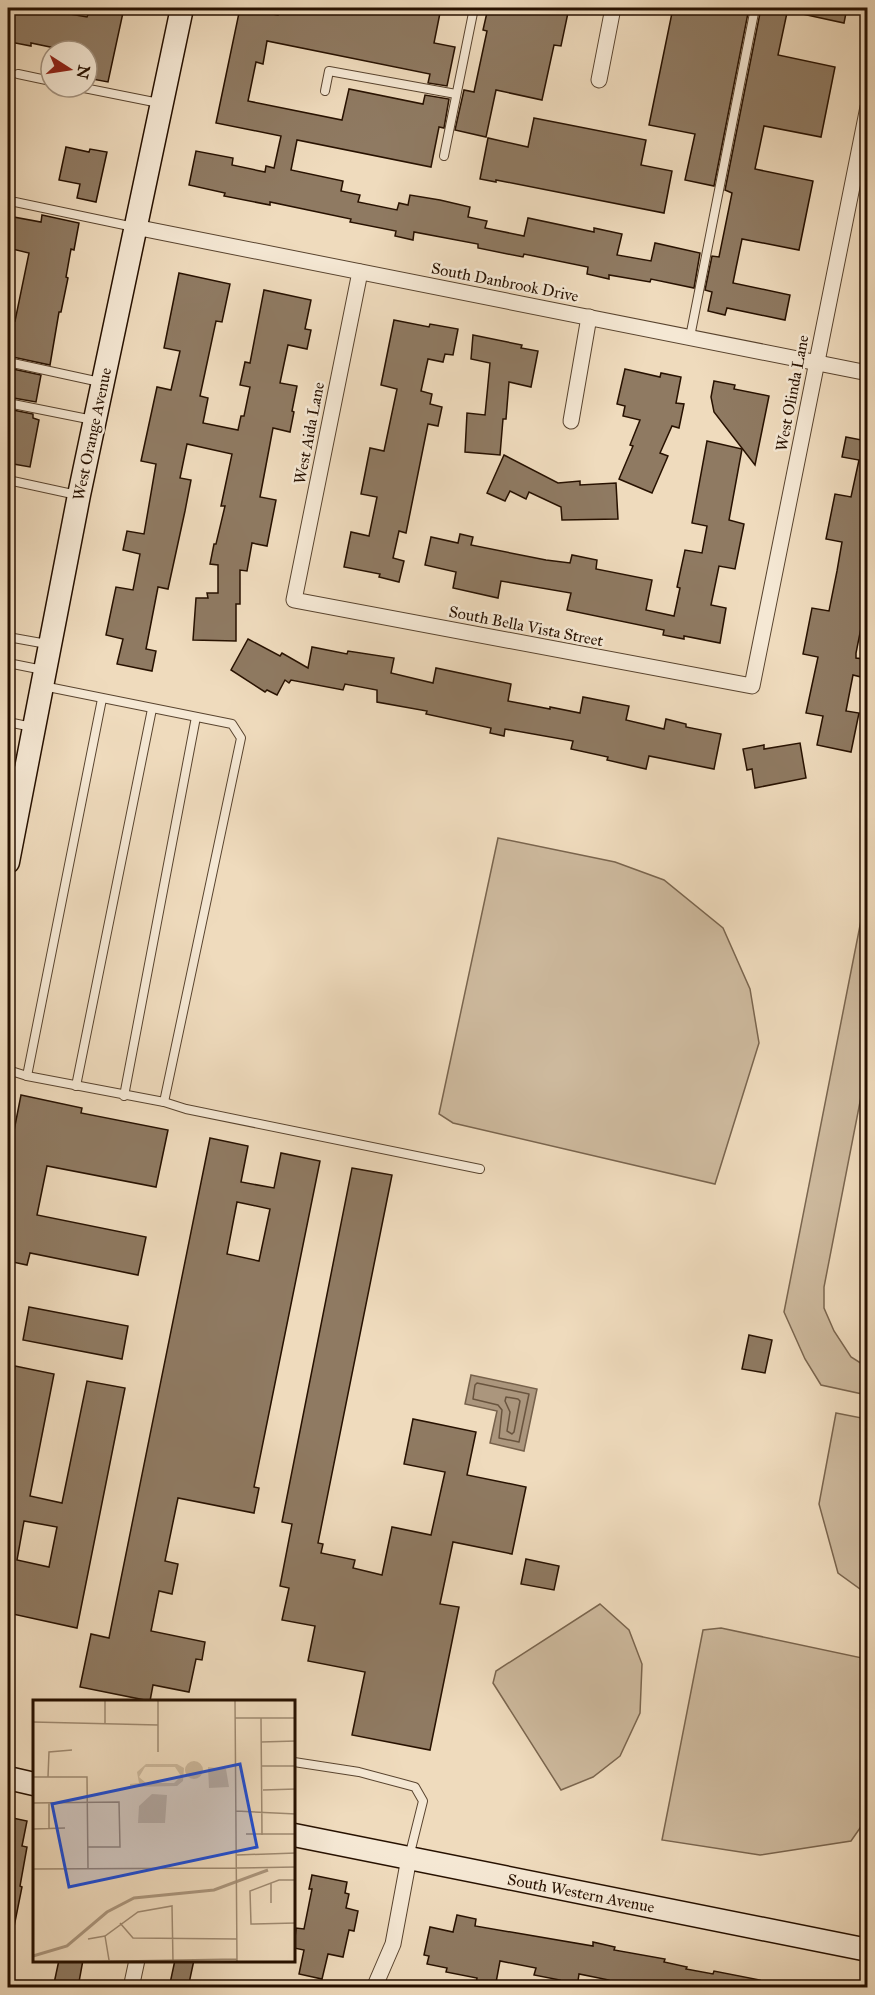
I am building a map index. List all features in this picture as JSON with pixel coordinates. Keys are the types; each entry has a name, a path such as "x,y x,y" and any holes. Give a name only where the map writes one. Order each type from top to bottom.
{"main road":[{"name":"West Orange Avenue","path":"8,862 16,800 16,771 34,727 79,495 183,8"},
{"path":"8,1779 33,1784"},
{"name":"South Western Avenue","path":"296,1835 867,1950"}],"street":[{"path":"599,80 613,8"},
{"name":"West Olinda Lane","path":"752,687 867,107"},
{"name":"South Danbrook Drive","path":"135,227 867,373"},
{"name":"West Aida Lane","path":"294,600 360,272"},
{"path":"571,422 589,317"},
{"name":"South Bella Vista Street","path":"294,600 752,687"},
{"path":"374,1988 393,1944 409,1858"},
{"path":"131,1988 137,1962"}],"lane":[{"path":"444,156 474,8"},
{"path":"690,337 756,8"},
{"path":"325,91 329,71 456,94"},
{"path":"18,74 39,78"},
{"path":"99,91 163,104"},
{"path":"8,202 135,227"},
{"path":"8,362 103,383"},
{"path":"8,403 95,421"},
{"path":"8,480 79,495"},
{"path":"8,637 49,644"},
{"path":"8,663 102,699 232,724 241,738 164,1102"},
{"path":"27,1076 102,699"},
{"path":"76,1086 152,709"},
{"path":"124,1096 196,717"},
{"path":"8,722 34,727"},
{"path":"8,1070 27,1076 164,1102 186,1109 480,1169"},
{"path":"296,1762 358,1772 415,1787 423,1801 409,1858"}],"shaded area":[{"path":"498,838 615,862 664,880 723,928 750,989 759,1043 715,1184 453,1123 439,1114"},
{"path":"867,890 867,1066 824,1287 824,1308 834,1331 851,1357 867,1367 867,1395 821,1385 805,1359 784,1312"},
{"path":"836,1413 867,1419 867,1594 838,1573 819,1504"},
{"path":"600,1604 629,1630 642,1664 640,1713 620,1756 593,1777 561,1790 493,1683 496,1671"},
{"path":"721,1628 867,1659 867,1818 851,1841 760,1855 662,1840 703,1630"}],"water":[{"path":"471,1375 537,1389 524,1451 490,1443 497,1411 465,1404"}],"building":[{"path":"8,8 34,8 87,17 91,8 124,8 108,82 99,80 99,39 39,39 39,45 31,43 31,46 10,42 11,39 8,38"},
{"path":"240,8 278,15 279,8 441,8 434,43 455,47 447,86 428,83 430,74 267,41 263,64 256,62 248,101 342,120 349,89 423,104 425,95 449,99 444,128 439,127 431,167 297,140 291,170 343,181 341,191 360,195 358,202 397,210 399,203 408,205 410,195 470,207 468,217 487,221 485,228 524,236 528,218 594,232 594,228 622,234 617,255 651,261 655,243 700,253 694,288 651,279 650,282 609,275 609,279 587,274 588,267 524,254 523,257 478,248 478,244 414,232 413,240 395,236 396,231 350,222 351,219 270,202 270,205 224,196 225,193 189,185 196,151 233,158 232,165 265,172 266,166 274,168 281,136 216,123"},
{"path":"488,8 569,8 561,46 554,45 542,100 496,90 486,137 455,130 464,90 474,92 487,31 483,30"},
{"path":"673,8 749,8 714,186 685,180 695,134 649,125"},
{"path":"761,8 788,8 778,55 835,67 821,137 764,126 755,169 813,181 799,250 742,239 736,268 733,283 790,295 785,320 727,308 725,315 708,311 712,292 705,290 712,256 719,257 732,193 725,190"},
{"path":"803,8 847,8 844,23 802,14"},
{"path":"534,118 646,140 641,165 672,171 664,213 496,180 496,182 480,179 488,138 528,147"},
{"path":"66,147 89,152 90,149 107,152 96,202 77,198 80,184 59,180"},
{"path":"42,215 79,223 74,250 71,249 66,277 68,278 61,312 59,312 50,365 8,356 8,319 15,321 29,253 8,248 8,216 41,222"},
{"path":"179,273 230,284 222,322 216,321 200,396 208,398 203,423 238,430 241,416 244,416 250,387 240,385 245,362 250,363 264,290 311,300 305,329 311,330 307,349 288,345 280,383 297,386 292,411 294,412 290,432 273,428 260,497 276,500 267,546 252,543 247,571 240,570 240,604 236,604 236,641 193,640 196,598 208,598 207,593 218,593 218,565 210,564 225,506 221,506 232,454 187,444 180,478 191,480 168,589 158,587 146,649 156,651 152,671 117,664 123,639 106,635 116,587 133,590 140,554 123,550 127,531 144,534 156,464 141,461 157,387 171,390 180,351 164,348"},
{"path":"394,320 429,327 430,324 458,329 453,355 445,354 443,362 428,359 421,391 432,394 430,404 442,407 438,426 428,424 406,533 399,531 393,558 404,561 399,582 379,577 380,574 344,567 351,532 369,536 377,497 361,494 370,448 384,451 397,389 381,385"},
{"path":"473,335 522,345 521,348 538,351 531,387 509,382 500,455 465,452 467,413 485,415 490,363 471,359"},
{"path":"8,368 41,375 36,402 8,397"},
{"path":"625,369 660,377 661,373 681,377 676,403 684,404 679,428 672,426 660,453 668,456 652,493 619,479 633,446 630,445 640,420 623,416 625,406 617,404"},
{"path":"714,381 735,385 734,389 769,396 755,465 714,412 711,397"},
{"path":"8,409 33,414 33,418 39,420 30,467 8,463"},
{"path":"846,437 867,441 867,598 856,653 856,658 864,659 861,677 853,675 846,711 859,713 851,752 817,745 823,716 806,713 818,657 803,654 812,608 829,611 837,571 842,542 826,539 835,494 851,497 859,460 842,457"},
{"path":"707,441 742,449 729,520 744,524 735,569 719,566 711,605 726,608 720,643 684,636 684,639 663,635 664,630 567,610 571,593 501,581 498,598 453,588 456,572 425,565 431,537 458,543 460,534 473,537 471,545 546,560 570,563 572,555 597,560 596,569 652,580 646,610 674,616 680,588 677,587 685,550 702,553 707,526 692,523"},
{"path":"504,455 558,483 580,481 580,485 616,483 618,519 562,520 561,507 529,492 526,499 510,491 505,501 487,493"},
{"path":"248,639 280,656 282,653 308,668 312,647 347,654 348,651 394,658 391,673 433,683 436,668 511,684 508,701 580,713 583,697 629,706 626,720 664,729 666,719 686,724 686,727 721,734 714,769 649,756 646,769 607,760 608,757 571,749 573,741 505,729 504,736 490,733 491,728 426,714 427,711 377,702 377,690 345,684 343,690 291,680 289,683 285,680 277,695 267,690 265,692 231,670"},
{"path":"800,743 806,778 755,788 752,769 747,770 743,749 764,745 764,749"},
{"path":"21,1095 82,1108 81,1113 168,1130 156,1187 47,1166 37,1215 146,1237 138,1275 30,1253 27,1265 8,1261 8,1161"},
{"path":"210,1138 248,1146 241,1182 274,1188 281,1153 320,1161 254,1487 259,1488 254,1513 178,1498 165,1561 178,1564 172,1594 159,1591 151,1631 205,1642 202,1660 196,1659 189,1692 153,1685 150,1700 145,1700 80,1687 91,1634 109,1638","holes":["237,1202 270,1209 259,1261 227,1254"]},
{"path":"352,1168 392,1175 318,1543 323,1544 321,1553 355,1560 353,1568 382,1575 392,1527 431,1535 445,1472 404,1464 413,1419 476,1432 467,1475 526,1487 512,1554 453,1542 440,1604 459,1607 430,1750 352,1735 365,1672 308,1661 315,1626 282,1620 289,1588 280,1586 292,1524 282,1522"},
{"path":"29,1307 128,1326 122,1359 23,1340"},
{"path":"749,1335 772,1340 765,1373 742,1369"},
{"path":"15,1366 54,1374 30,1496 62,1503 87,1381 125,1388 77,1628 8,1613 8,1404","holes":["24,1521 57,1527 49,1567 17,1560"]},
{"path":"526,1559 559,1566 554,1590 521,1584"},
{"path":"8,1817 27,1821 22,1846 27,1847 14,1927 8,1926"},
{"path":"312,1875 347,1882 345,1893 349,1894 346,1908 358,1911 354,1931 349,1930 343,1957 328,1954 322,1979 299,1974 304,1950 296,1948 296,1928 304,1929 312,1889 309,1889"},
{"path":"457,1915 476,1919 475,1926 593,1946 593,1942 615,1947 614,1950 665,1959 664,1962 687,1967 686,1969 713,1974 714,1971 760,1980 759,1988 608,1988 609,1980 579,1974 577,1988 558,1988 560,1980 534,1975 536,1968 500,1961 495,1988 475,1988 477,1978 446,1972 447,1968 427,1964 429,1956 424,1955 430,1927 453,1932"},
{"path":"59,1962 83,1962 79,1982 73,1981 72,1988 53,1988"},
{"path":"175,1962 194,1962 188,1988 169,1988"}]}
